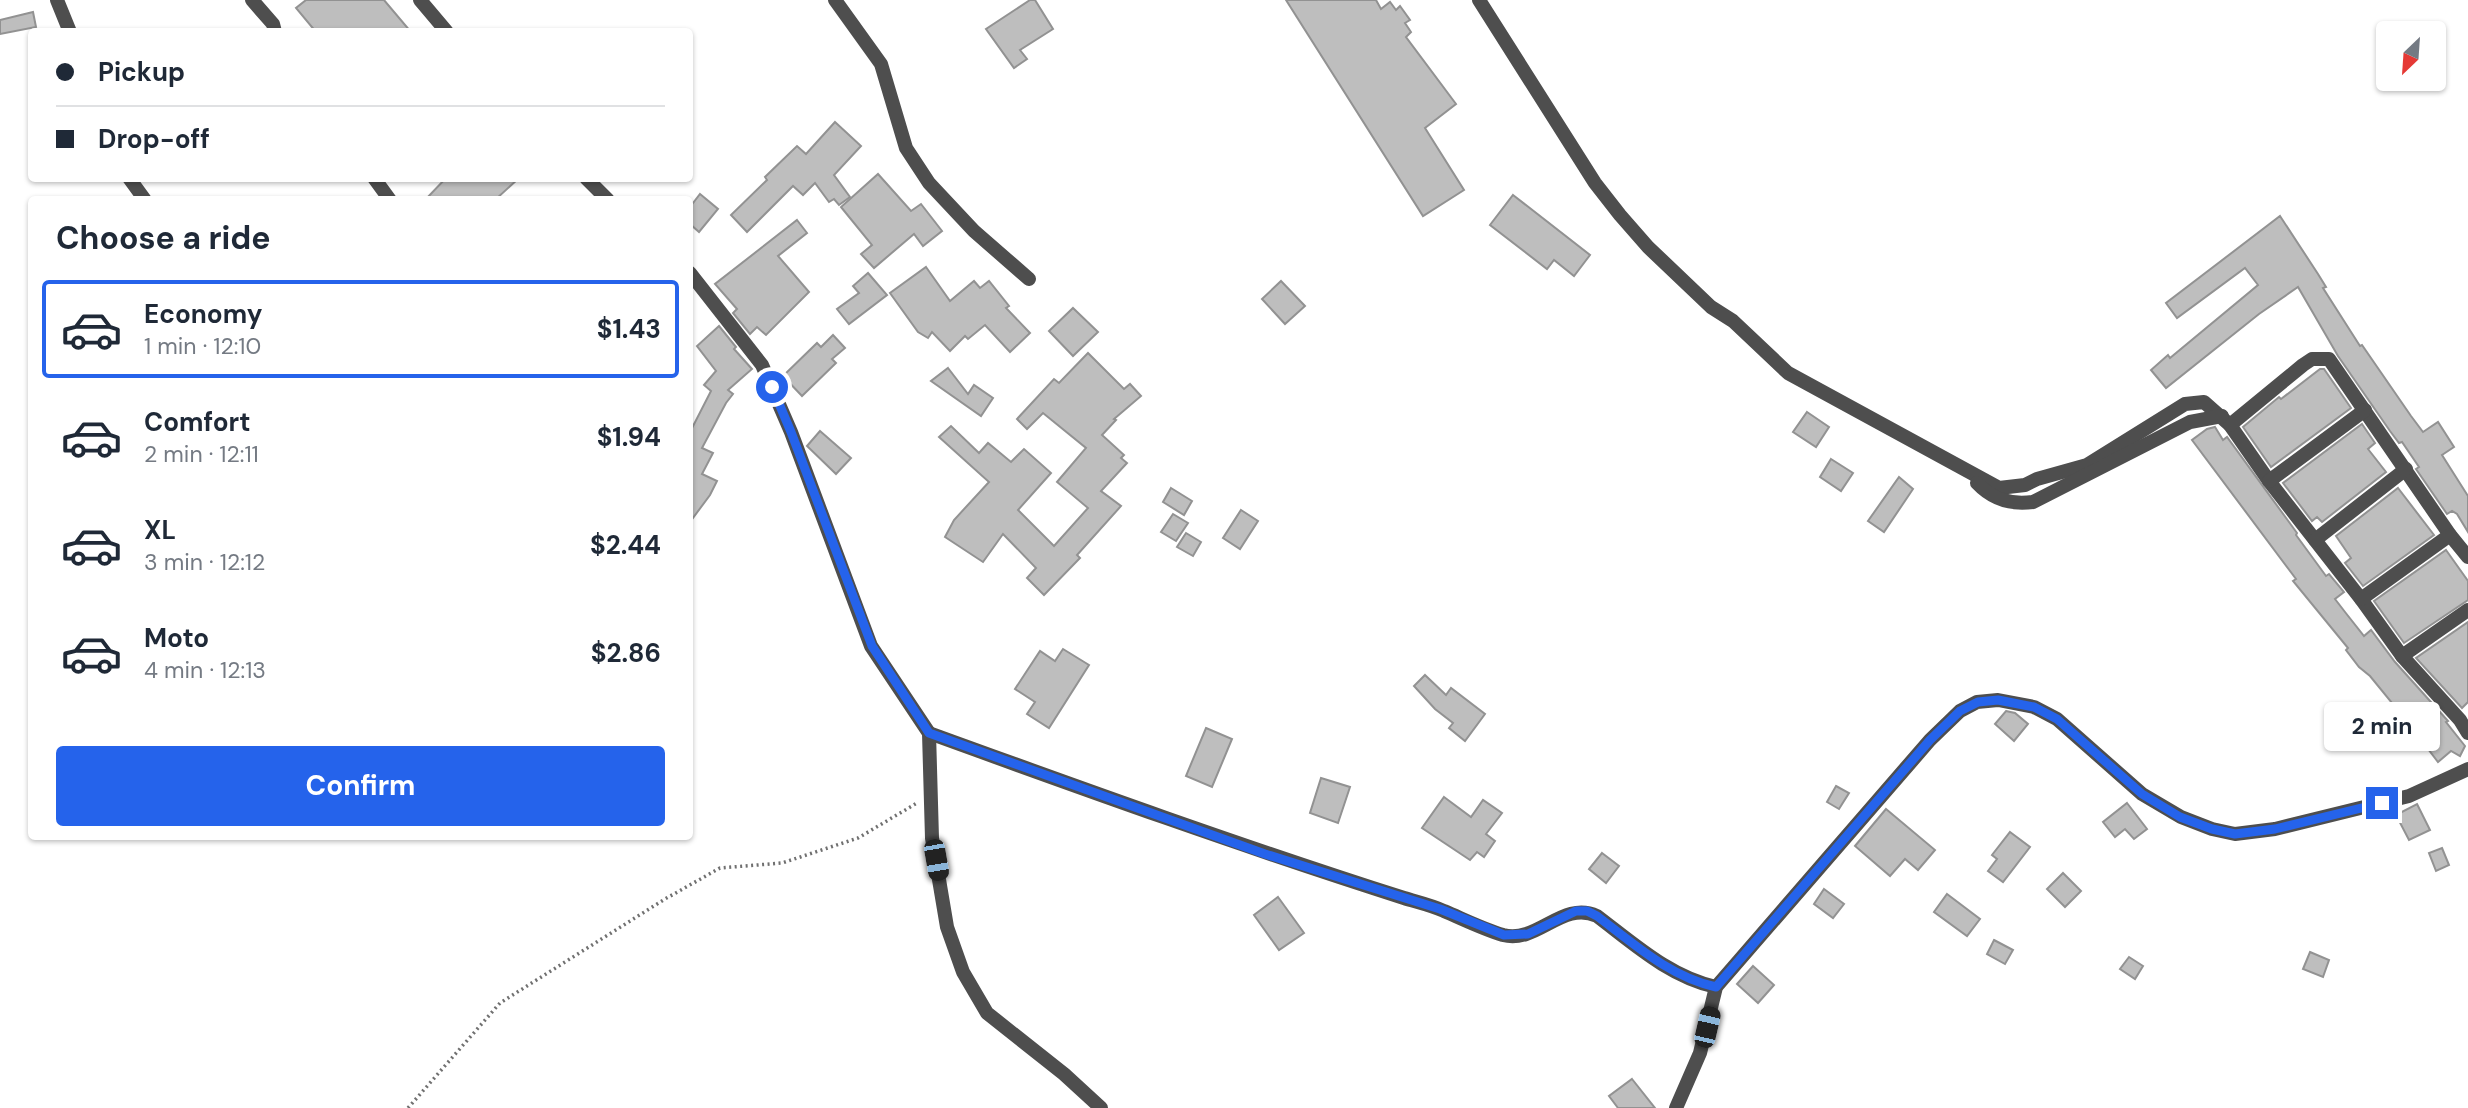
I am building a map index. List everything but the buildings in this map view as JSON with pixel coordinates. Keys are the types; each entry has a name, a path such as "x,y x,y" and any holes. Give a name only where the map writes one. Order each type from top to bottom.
{"street":[{"path":"57,0 68,28"},
{"path":"253,0 274,28"},
{"path":"420,0 444,28"},
{"path":"835,0 881,64 906,148 929,183 974,231 1029,279"},
{"path":"1479,0 1595,183 1648,247 1788,373 1961,467 1995,497 2019,504 2033,502 2190,422 2226,421 2312,359 2329,359 2468,557"},
{"path":"590,182 604,196"},
{"path":"693,277 762,365 791,432 872,646 929,733 932,838 947,927 963,972 987,1013 1064,1074 1101,1108"},
{"path":"2269,481 2365,410"},
{"path":"2226,421 2402,656 2464,717 2468,733"},
{"path":"2315,540 2406,470"},
{"path":"2361,598 2450,535"},
{"path":"2402,656 2468,610"},
{"path":"1676,1108 1700,1053 1716,987 1930,740 1960,711 1978,702 1998,700 2034,707 2057,719 2142,794 2180,817 2235,834 2275,829 2409,796 2468,769"},
{"path":"929,733 1265,854 1440,909 1504,935 1528,934 1562,916 1576,911 1587,911 1673,972 1695,983 1716,987"}],"path":[{"path":"408,1108 500,1003 665,899 720,868 782,863 858,838 931,794"}],"route":[{"path":"772,387 872,646 929,733 1265,854 1440,909 1504,935 1528,934 1562,916 1576,911 1587,911 1673,972 1695,983 1716,987 1930,740 1960,711 1978,702 1998,700 2034,707 2057,719 2142,794 2180,817 2212,829 2235,834 2275,829 2382,803"}]}
